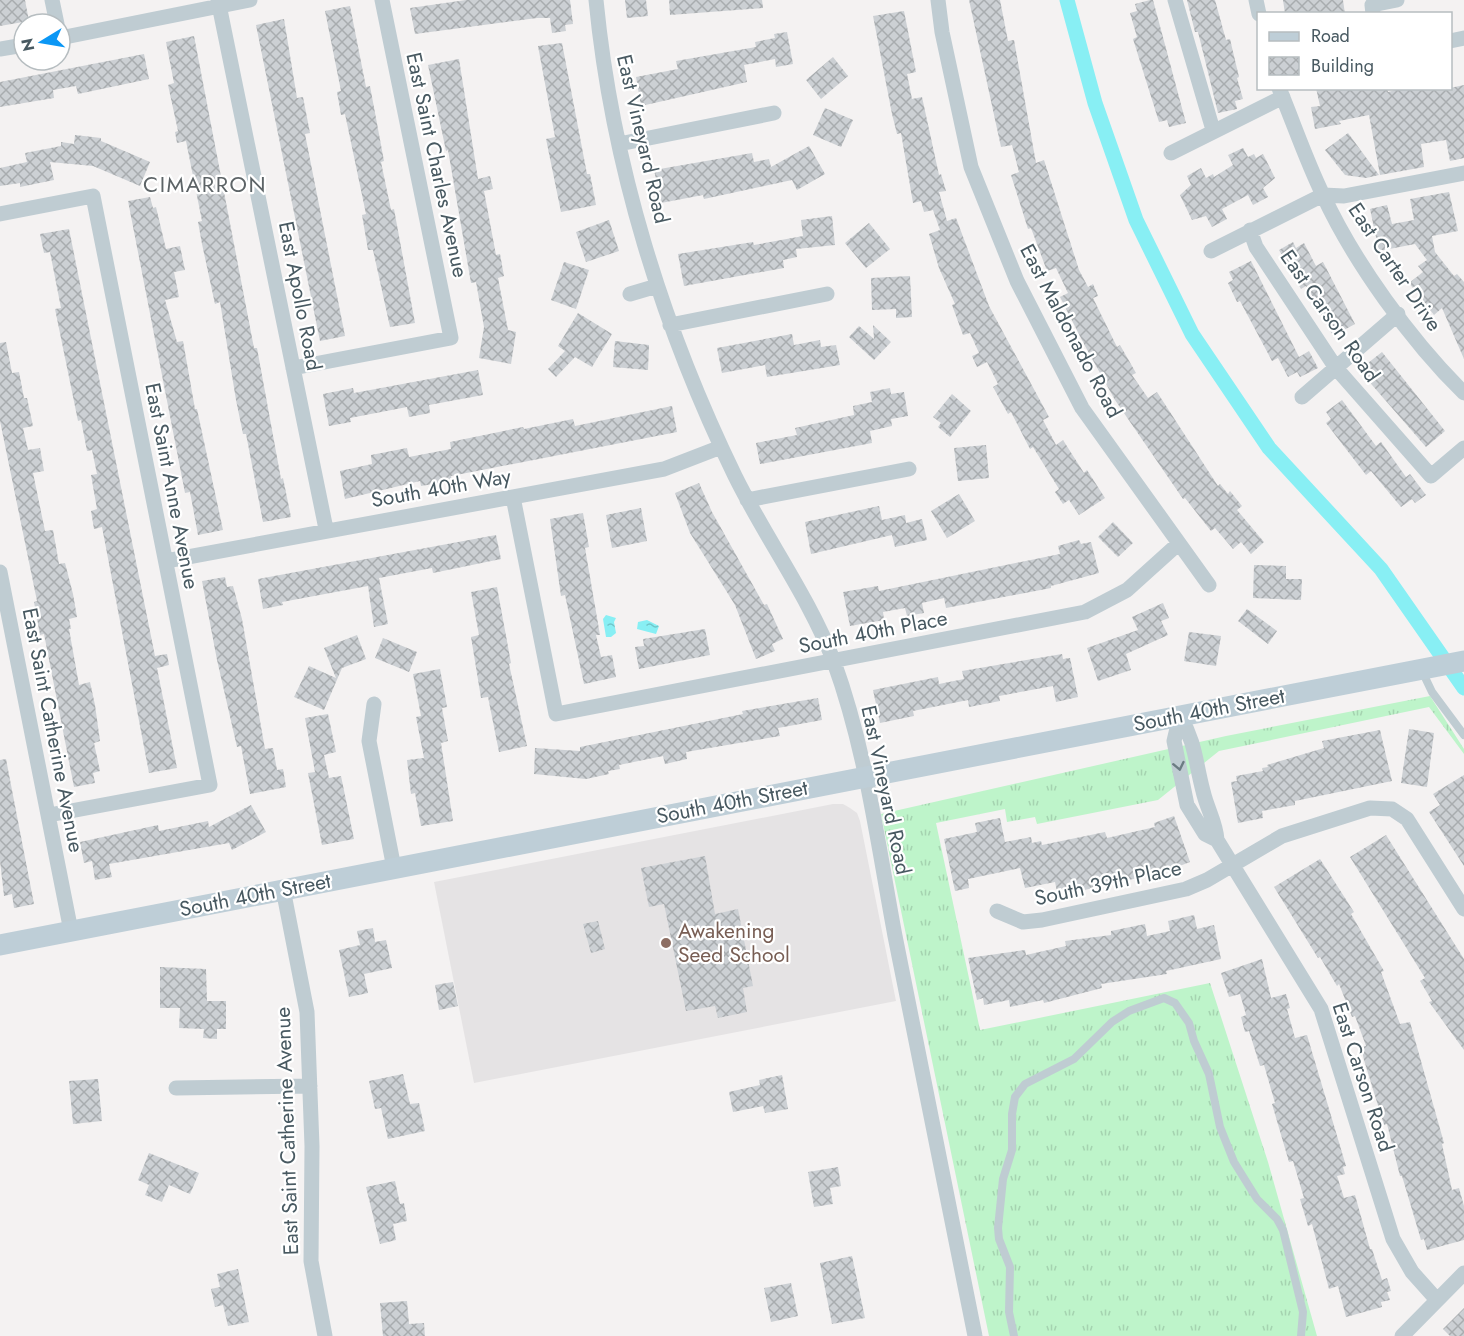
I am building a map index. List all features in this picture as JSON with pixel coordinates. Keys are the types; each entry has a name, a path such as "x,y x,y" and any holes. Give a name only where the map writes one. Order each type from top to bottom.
{"main road":[{"name":"South 40th Street","path":"0,945 1464,660"}],"street":[{"path":"72,35 219,3 250,0"},
{"name":"East Saint Charles Avenue","path":"293,368 451,338 382,0"},
{"name":"East Vineyard Road","path":"596,0 603,58 619,144 657,286 670,325 721,447 747,501 819,628 833,661 864,777 975,1336"},
{"name":"East Maldonado Road","path":"938,0 942,32 972,167 1017,281 1082,408 1209,585"},
{"path":"1175,0 1213,130"},
{"path":"1373,12 1372,6 1397,0"},
{"name":"East Apollo Road","path":"219,3 326,530"},
{"path":"1171,153 1281,93"},
{"name":"East Carter Drive","path":"1281,93 1323,195 1353,251 1440,369 1464,393"},
{"path":"619,144 774,113"},
{"path":"1211,251 1323,195 1344,196 1464,173"},
{"name":"East Saint Anne Avenue","path":"0,214 93,196 210,785 49,815"},
{"name":"East Carson Road","path":"1250,230 1256,247 1336,368 1431,476 1464,448"},
{"path":"630,294 657,286"},
{"path":"670,325 827,294"},
{"path":"1302,397 1398,314"},
{"name":"South 40th Way","path":"166,561 664,469 721,447"},
{"path":"747,501 909,469"},
{"name":"South 40th Place","path":"513,497 556,714 1084,612 1126,590 1178,544"},
{"name":"East Saint Catherine Avenue","path":"0,572 70,931"},
{"path":"374,704 369,741 394,868"},
{"name":"East Carson Road","path":"1180,716 1193,738 1202,790 1216,826 1217,840 1322,1009 1393,1239 1412,1272 1437,1300"},
{"name":"East Carson Road","path":"1180,716 1174,741 1191,816 1205,834 1217,840"},
{"path":"1185,794 1202,790"},
{"name":"South 39th Place","path":"997,911 1023,922 1165,895 1207,880 1231,864 1297,830 1371,808 1392,808 1407,819 1464,909"},
{"name":"East Saint Catherine Avenue","path":"283,890 307,1012 310,1086 311,1261 325,1336"},
{"path":"176,1088 310,1086"},
{"path":"1402,1336 1464,1273"}],"lane":[{"path":"1421,669 1432,692 1464,735"},
{"path":"1014,1336 1008,1312 1010,1267 999,1239 998,1227 1003,1179 1012,1150 1012,1114 1015,1097 1025,1084 1074,1059 1112,1022 1129,1011 1164,998 1175,1003 1189,1023 1194,1041 1209,1074 1220,1127 1234,1162 1257,1199 1277,1219 1283,1230 1303,1312 1301,1336"}],"shaded area":[{"name":"Awakening Seed School","path":"833,804 843,804 850,808 857,813 860,821 896,1001 474,1083 434,882"}],"green space":[{"path":"1430,696 1464,749 1464,754 1429,707 1219,751 1158,800 1037,824 1035,817 1007,822 1005,809 936,823 980,1030 1210,983 1268,1162 1317,1336 989,1336 881,814 1226,736"}],"water":[{"path":"606,615 616,618 614,622 616,633 611,637 606,637 603,619"},
{"path":"647,620 659,626 656,634 637,629 638,622"}],"building":[{"path":"0,0 25,0 27,12 12,12 12,24 0,26"},
{"path":"466,0 570,0 573,24 565,25 566,31 552,33 550,18 537,18 415,34 410,8"},
{"path":"625,0 646,0 648,16 627,18"},
{"path":"669,0 762,0 763,8 670,15"},
{"path":"969,0 1000,0 1008,41 1014,40 1036,163 1044,160 1079,270 1088,287 1093,284 1098,296 1093,298 1117,347 1120,345 1136,373 1132,375 1148,398 1157,392 1218,486 1220,484 1228,494 1230,491 1242,506 1237,510 1264,542 1251,554 1241,542 1233,549 1215,528 1211,531 1185,498 1183,499 1115,400 1060,297 1068,293 1056,268 1047,271 1031,228 1028,229 1011,175 1019,172 1012,145 1001,147"},
{"path":"1153,0 1186,123 1169,127 1167,120 1159,122 1133,39 1137,37 1130,13 1137,11 1135,4"},
{"path":"1187,0 1215,0 1226,40 1230,39 1239,77 1237,78 1243,99 1235,101 1237,109 1218,113 1198,32 1195,32"},
{"path":"1283,0 1343,0 1345,12 1285,12"},
{"path":"350,6 366,87 370,86 384,161 381,162 391,210 394,209 415,323 390,327 373,250 368,250 362,215 366,214 345,114 341,115 337,92 341,91 325,11"},
{"path":"904,11 916,72 907,74 912,99 922,97 939,175 941,174 946,191 939,192 947,221 956,218 989,306 1049,417 1043,420 1056,445 1063,440 1084,473 1087,470 1105,498 1079,515 1069,500 1063,504 1055,492 1059,489 1033,447 1030,449 1011,412 1008,414 993,387 998,384 987,362 977,367 972,356 979,353 970,333 963,335 952,305 955,304 939,268 929,234 940,230 933,210 924,212 921,201 913,203 901,133 897,134 892,114 873,16"},
{"path":"284,19 297,98 303,97 310,133 305,134 345,336 320,341 256,25"},
{"path":"787,32 793,64 776,67 775,59 744,65 747,82 641,106 636,77 678,69 676,61 756,47 755,42 775,38 774,34"},
{"path":"194,36 254,348 257,348 281,479 283,478 291,517 263,522 246,434 243,434 236,400 220,302 215,304 202,244 198,222 202,221 186,141 177,143 175,132 178,131 168,85 174,83 166,42"},
{"path":"562,43 587,174 590,174 596,205 561,212 546,139 555,137 538,46"},
{"path":"144,54 149,79 78,94 76,86 53,90 54,98 0,107 0,82 51,72 72,72 72,68"},
{"path":"833,57 848,76 821,99 806,80"},
{"path":"459,59 478,179 490,176 493,189 484,191 496,255 500,254 504,276 498,278 508,330 516,332 511,364 479,358 484,327 476,282 471,283 448,150 446,151 428,65"},
{"path":"1464,85 1464,158 1450,161 1446,140 1421,144 1424,167 1380,175 1369,115 1315,129 1311,107 1320,106 1316,90 1388,90 1388,92 1452,90 1452,88"},
{"path":"825,108 853,120 841,147 813,135"},
{"path":"1348,133 1379,175 1366,178 1345,175 1325,150"},
{"path":"75,135 101,138 101,141 150,162 140,186 93,166 50,162 54,180 20,187 20,183 0,186 0,168 27,162 25,153 61,146 61,142 74,144"},
{"path":"809,146 825,174 797,190 792,180 704,199 703,195 661,203 654,170 752,153 754,162 769,159 771,167"},
{"path":"1243,148 1248,157 1254,154 1256,158 1263,154 1275,178 1263,188 1268,197 1253,205 1248,195 1222,209 1227,219 1212,227 1206,216 1192,220 1180,195 1191,185 1187,176 1201,168 1206,178 1213,174 1214,177 1233,165 1228,155"},
{"path":"1449,192 1458,231 1432,236 1435,252 1454,276 1457,274 1464,282 1464,359 1442,308 1434,315 1409,283 1423,272 1418,266 1427,260 1415,244 1379,251 1370,209 1387,205 1392,224 1414,220 1410,199"},
{"path":"150,197 153,208 156,207 166,249 180,246 185,270 174,272 179,297 165,300 177,342 183,341 195,409 197,409 223,530 198,535 190,492 185,493 128,201"},
{"path":"832,216 835,245 796,249 797,257 783,260 784,268 684,286 678,254 753,242 754,245 803,236 801,220"},
{"path":"609,220 619,251 586,262 576,232"},
{"path":"869,223 890,249 866,268 845,243"},
{"path":"69,229 155,656 167,654 169,665 157,668 177,768 149,773 102,527 94,529 91,511 97,509 91,475 97,474 92,450 87,451 81,420 78,421 55,309 61,308 50,252 44,253 40,234"},
{"path":"1293,242 1296,248 1304,243 1316,266 1323,262 1355,324 1333,336 1306,286 1301,289 1279,250"},
{"path":"1251,261 1299,357 1309,351 1318,368 1300,377 1297,372 1288,377 1278,358 1272,361 1228,283 1233,280 1229,272"},
{"path":"564,262 589,270 576,309 551,300"},
{"path":"910,276 912,317 896,318 896,309 872,310 871,278"},
{"path":"578,313 612,334 592,367 575,357 556,377 548,369 565,351 558,346"},
{"path":"873,325 891,342 874,360 849,337 859,326 874,339"},
{"path":"792,334 794,345 820,340 821,347 836,345 840,365 767,377 765,365 722,373 717,348"},
{"path":"615,341 649,345 648,370 613,367"},
{"path":"6,342 12,373 19,372 33,426 23,428 28,450 40,448 44,471 33,473 45,531 53,530 59,564 65,563 73,594 77,617 69,619 71,629 69,629 79,685 90,682 95,705 100,741 94,743 100,771 93,773 95,783 74,787 44,634 40,635 34,602 37,601 0,421 0,343"},
{"path":"1382,352 1445,431 1426,447 1359,370"},
{"path":"478,370 483,395 429,405 430,413 409,417 407,407 350,418 351,422 329,426 323,394 353,388 354,393"},
{"path":"890,388 891,394 904,392 908,416 891,419 892,426 870,431 872,443 760,464 756,443 797,435 795,428 854,415 853,406 872,402 870,392"},
{"path":"952,394 971,411 950,437 938,427 941,423 933,417"},
{"path":"1342,400 1376,446 1381,442 1406,477 1410,474 1426,495 1415,503 1412,499 1401,507 1371,471 1366,475 1326,423 1331,419 1326,412"},
{"path":"672,406 677,432 451,476 452,481 421,486 420,481 345,499 340,471 372,464 371,455 407,448 409,457 451,449 450,442 523,427 524,429 573,419 575,426"},
{"path":"986,445 989,478 958,481 954,448"},
{"path":"699,483 712,512 764,605 767,604 783,639 772,644 775,651 756,659 735,605 690,533 675,493"},
{"path":"959,494 975,521 947,538 931,511"},
{"path":"879,506 882,520 905,515 906,523 922,519 927,540 895,547 892,535 811,554 805,522"},
{"path":"641,508 647,541 612,548 606,515"},
{"path":"583,513 589,547 585,548 600,635 596,635 601,657 612,655 616,677 584,684 565,595 561,596 550,519"},
{"path":"1113,522 1133,543 1118,557 1098,537"},
{"path":"496,535 501,559 433,573 432,568 379,578 388,624 374,627 368,586 282,602 283,605 263,609 258,579"},
{"path":"1079,540 1081,544 1091,542 1099,573 1051,586 1051,588 946,608 944,598 922,603 924,613 907,616 905,608 883,612 884,620 850,626 843,592 878,586 879,591 1060,554 1058,546"},
{"path":"1254,565 1286,566 1286,579 1302,579 1301,600 1253,598"},
{"path":"225,577 227,587 233,586 242,619 265,749 273,748 277,770 283,769 286,787 250,794 241,746 237,747 217,660 202,581"},
{"path":"497,587 511,663 509,664 527,746 499,752 488,697 481,698 471,637 479,635 471,592"},
{"path":"1163,603 1169,618 1161,621 1168,635 1126,654 1131,670 1098,681 1087,648 1138,630 1132,617"},
{"path":"1247,609 1277,631 1268,644 1238,621"},
{"path":"705,629 710,655 639,669 635,647 644,646 643,639"},
{"path":"1189,632 1221,636 1216,666 1184,661"},
{"path":"357,635 366,659 342,668 324,710 294,697 309,666 336,678 324,648"},
{"path":"383,638 417,652 409,672 375,658"},
{"path":"1062,654 1063,659 1070,658 1078,697 1056,702 1053,686 999,696 1000,701 969,707 968,700 913,711 914,716 880,723 873,690 938,677 939,684 964,679 962,671"},
{"path":"440,669 447,707 442,708 448,741 441,743 453,821 421,826 415,793 411,794 407,760 424,758 416,717 421,716 413,674"},
{"path":"818,698 822,720 778,728 780,736 686,752 687,759 665,764 663,756 619,765 620,769 608,771 609,774 586,779 534,774 535,748 580,751 580,747 743,714 742,711"},
{"path":"328,714 336,752 324,755 329,778 341,776 354,839 322,845 308,773 315,772 305,718"},
{"path":"1409,729 1434,733 1427,787 1401,783"},
{"path":"1380,730 1392,781 1295,801 1295,805 1262,811 1263,818 1238,823 1231,782 1237,781 1236,776 1263,771 1262,768 1268,767 1267,765 1324,748 1322,741"},
{"path":"6,759 34,904 14,908 12,894 4,896 0,861 0,760"},
{"path":"1464,775 1464,866 1429,812 1440,805 1433,794"},
{"path":"251,805 266,832 232,850 229,843 109,864 112,877 95,880 92,861 84,863 80,842 158,825 159,831 208,821 209,827"},
{"path":"1174,816 1190,862 1164,872 1058,896 1055,882 1025,888 1020,868 968,879 969,888 955,891 944,839 977,832 975,823 1000,818 1005,842 1031,837 1032,843 1041,841 1042,845 1105,832 1107,838 1155,827 1154,823"},
{"path":"1386,835 1464,959 1464,1050 1429,1002 1432,1001 1420,981 1425,978 1350,857"},
{"path":"705,856 715,914 738,909 753,986 743,988 747,1012 718,1018 715,1006 686,1011 664,904 649,907 641,868"},
{"path":"1320,859 1354,912 1351,914 1384,971 1381,972 1400,1024 1410,1022 1444,1143 1442,1144 1452,1190 1459,1188 1464,1206 1464,1240 1427,1250 1424,1239 1421,1240 1402,1176 1400,1176 1387,1124 1384,1125 1364,1060 1361,1047 1366,1046 1355,1016 1352,1017 1339,984 1337,986 1320,957 1318,958 1274,887"},
{"path":"1194,915 1197,929 1214,925 1221,959 1166,971 1167,974 1101,984 1102,988 1044,1003 1043,1000 1010,1007 1009,1000 984,1005 983,998 977,1000 968,958 1025,950 1026,955 1066,946 1065,941 1111,935 1111,931 1145,924 1147,936 1170,931 1168,921"},
{"path":"598,921 605,949 591,953 583,924"},
{"path":"373,928 375,942 386,940 392,968 364,974 368,993 349,997 339,950 360,945 357,931"},
{"path":"1262,959 1271,998 1286,994 1290,1008 1287,1009 1295,1038 1307,1035 1346,1166 1343,1167 1345,1174 1337,1176 1344,1198 1355,1195 1370,1249 1372,1249 1382,1280 1387,1278 1391,1291 1387,1292 1390,1300 1381,1302 1382,1307 1346,1317 1338,1286 1329,1289 1312,1224 1308,1226 1300,1199 1304,1198 1293,1161 1289,1162 1272,1104 1275,1103 1264,1065 1260,1066 1249,1031 1245,1032 1241,1017 1246,1015 1240,994 1229,997 1221,973"},
{"path":"160,967 206,969 207,1001 226,1001 226,1029 217,1029 217,1039 203,1038 204,1029 179,1028 180,1008 160,1008"},
{"path":"453,982 458,1006 439,1010 435,985"},
{"path":"403,1074 410,1104 419,1103 425,1131 388,1139 381,1108 375,1109 369,1081"},
{"path":"782,1075 788,1109 765,1113 763,1106 733,1112 729,1092 760,1085 759,1080"},
{"path":"98,1079 102,1121 73,1124 69,1081"},
{"path":"149,1153 199,1173 190,1194 169,1185 162,1202 145,1195 149,1185 138,1180"},
{"path":"838,1167 841,1186 830,1188 833,1204 814,1207 808,1172"},
{"path":"395,1181 400,1204 404,1203 407,1221 393,1224 396,1240 380,1244 366,1187"},
{"path":"852,1256 865,1318 832,1324 820,1263"},
{"path":"238,1269 249,1322 228,1326 223,1305 215,1307 211,1289 220,1287 217,1274"},
{"path":"791,1283 798,1316 771,1322 764,1288"},
{"path":"407,1301 409,1324 424,1323 425,1336 383,1336 380,1303"},
{"path":"1464,1308 1464,1336 1450,1336 1443,1329"}],"waterway":[{"path":"1067,0 1095,103 1136,220 1192,334 1269,448 1381,569 1464,688"}],"place":[{"name":"Awakening Seed School","path":"666,943"}],"district":[{"name":"CIMARRON","path":"205,184"}]}
